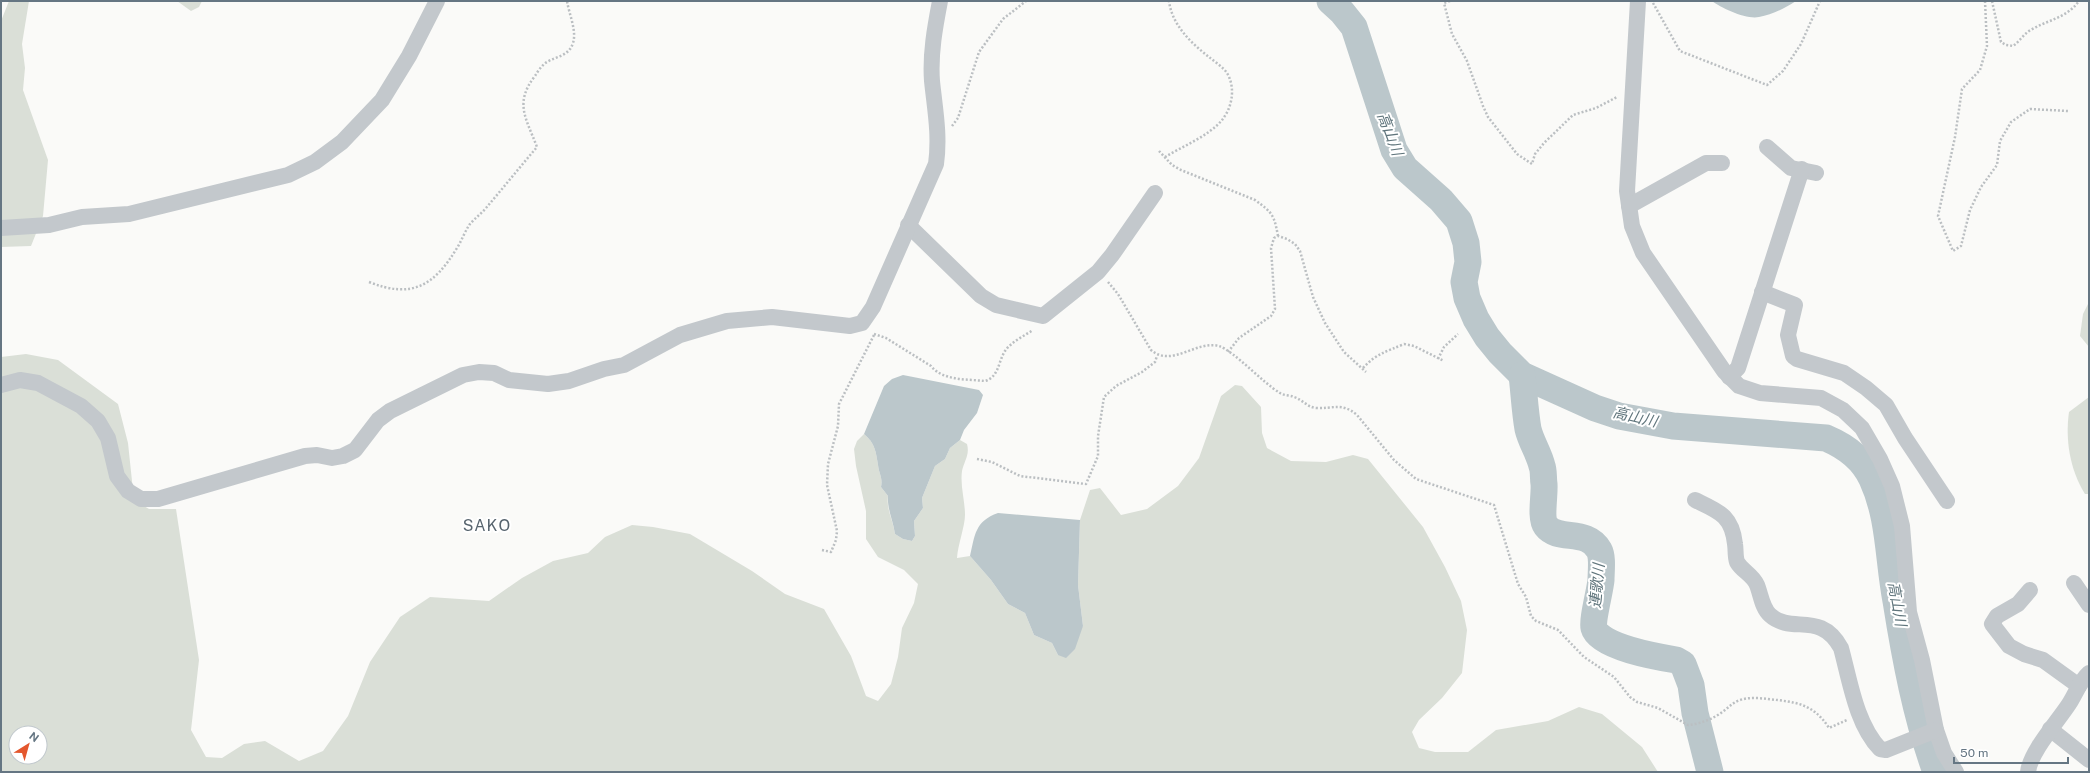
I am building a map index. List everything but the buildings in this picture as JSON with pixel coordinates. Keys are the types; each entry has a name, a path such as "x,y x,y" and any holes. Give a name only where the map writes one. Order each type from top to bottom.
{"street":[{"path":"1,228 49,224 82,217 129,214 288,175 315,162 342,142 382,100 409,56 437,1"},
{"path":"1,385 20,380 38,383 81,406 98,421 108,438 117,476 128,491 141,499 158,499 305,456 316,455 332,458 343,456 355,450 378,420 390,411 463,375 479,372 494,373 509,380 548,384 569,381 604,368 624,365 680,335 727,321 772,317 844,326 862,323 873,307 936,164 938,139 932,80 934,30 940,1"},
{"path":"1638,1 1627,191 1632,226 1643,253 1729,377 1739,386 1760,393 1821,398 1843,410 1862,428 1880,459 1892,486 1902,526 1909,612 1922,660 1927,733 1944,753 1956,772"},
{"path":"1729,377 1738,368 1762,292 1809,171 1791,168 1767,147"},
{"path":"1629,206 1706,163 1722,163"},
{"path":"908,225 981,296 996,305 1043,316 1098,272 1112,256 1155,194"},
{"path":"1762,292 1795,305 1788,335 1793,356 1797,359 1844,373 1866,388 1886,405 1905,438 1946,501"},
{"path":"1695,500 1721,512 1729,521 1733,532 1738,563 1757,584 1765,608 1770,616 1780,621 1820,627 1830,632 1836,640 1841,648 1860,714 1868,733 1880,750 1886,750 1927,733"},
{"path":"2074,583 2089,605"},
{"path":"2030,590 2018,604 1997,616 1992,624 2009,646 2024,654 2043,660 2079,686"},
{"path":"2028,772 2050,729 2084,678 2089,673"},
{"path":"2050,729 2089,760"}],"path":[{"path":"369,282 382,287 397,290 413,290 426,284 438,274 450,259 471,223 484,210 537,147 524,114 522,102 527,85 541,67 547,62 564,55 569,51 573,44 574,36 567,1"},
{"path":"938,139 947,133 958,118 979,52 1003,19 1026,1"},
{"path":"1165,157 1210,130 1222,120 1229,109 1232,98 1227,74 1186,37 1175,22 1169,1"},
{"path":"1450,1 1444,3 1452,34 1467,60 1483,106 1505,140 1525,161 1532,164 1535,154 1573,115 1596,108 1633,88"},
{"path":"1652,1 1680,52 1766,85 1784,71 1801,44 1820,1"},
{"path":"1985,1 1987,46 1980,70 1962,89 1955,137 1938,216 1952,251 1961,246 1970,210 1981,187 1997,165 2000,141 2011,122 2030,109 2068,111"},
{"path":"1992,1 2001,42 2006,45 2013,46 2029,32 2060,18 2073,9 2079,1"},
{"path":"1159,151 1172,165 1181,170 1255,200 1274,216 1278,236"},
{"path":"1228,352 1239,338 1271,316 1275,310 1271,248 1274,238 1278,236"},
{"path":"1278,236 1295,244 1300,251 1313,297 1325,323 1344,352 1366,372"},
{"path":"1098,272 1118,294 1157,356 1173,357 1215,346 1228,352 1280,393 1293,396 1315,408 1343,407 1350,409 1357,415 1394,460 1416,479 1494,505 1518,584 1526,597 1532,616 1536,621 1558,630 1584,657 1614,678 1630,697 1637,702 1658,708 1684,723 1692,724 1706,721 1724,711 1731,705 1747,698 1798,702 1812,709 1823,718 1829,728 1860,714"},
{"path":"862,323 874,335 886,338 931,366 942,376 985,381 991,379 996,374 1005,350 1041,324 1043,316"},
{"path":"1438,358 1444,347 1458,334"},
{"path":"822,550 831,552 836,540 837,531 827,485 827,471 832,444 838,426 839,404 874,335"},
{"path":"1363,368 1380,353 1397,348 1404,344 1414,346 1444,362"},
{"path":"977,459 992,462 1020,476 1086,484 1098,456 1098,436 1104,397 1116,386 1142,372 1155,362 1157,356"}],"shaded area":[{"path":"9,1 29,1 22,44 25,68 23,90 48,160 43,216 31,246 1,247 1,21"},
{"path":"177,1 202,1 199,7 191,11"},
{"path":"1712,1 1796,1 1774,13 1764,16 1748,17 1734,13"},
{"path":"2089,302 2089,347 2080,336 2083,314"},
{"path":"26,354 58,360 118,404 128,443 134,500 149,509 176,509 199,660 191,730 206,757 222,758 244,744 265,741 299,761 323,751 348,716 370,662 400,617 430,597 489,601 522,578 553,561 588,553 605,537 632,525 653,527 690,534 752,571 785,594 824,609 851,656 866,696 878,701 891,684 898,657 902,628 914,603 918,584 904,570 878,557 866,539 866,511 856,466 854,449 857,441 864,434 873,444 876,452 881,478 881,487 888,496 889,510 895,534 903,539 912,541 915,536 914,521 923,508 922,498 935,466 945,459 950,448 960,440 967,444 967,455 962,471 965,519 957,558 970,556 991,580 1008,604 1025,613 1034,635 1052,643 1058,655 1083,626 1078,585 1080,520 1090,490 1100,488 1121,515 1147,509 1178,486 1199,458 1221,396 1235,385 1242,386 1261,407 1262,433 1267,448 1291,461 1326,462 1353,455 1368,459 1423,527 1445,567 1461,601 1467,630 1462,673 1442,698 1419,720 1412,732 1419,748 1435,752 1468,752 1496,730 1548,721 1579,707 1602,714 1642,747 1658,772 1,772 1,357"},
{"path":"903,375 979,390 983,395 977,413 964,430 960,440 950,448 945,459 935,466 922,498 923,508 914,521 915,536 912,541 903,539 895,534 888,505 888,496 881,487 881,478 876,452 871,441 864,434 884,386 892,379"},
{"path":"2089,397 2089,494 2085,494 2072,465 2068,444 2068,423 2069,412"},
{"path":"998,513 1080,520 1078,585 1083,626 1075,649 1066,658 1058,655 1052,643 1034,635 1025,613 1008,604 991,580 970,556 975,535 980,525 990,516"}],"waterway":[{"name":"高山川","path":"1330,1 1342,12 1354,27 1394,150 1405,168 1441,200 1459,221 1466,243 1468,262 1464,282 1467,298 1476,319 1487,337 1500,353 1522,375 1595,408 1619,416 1673,426 1826,438 1847,449 1864,465 1872,479 1882,509 1888,539 1893,585 1907,666 1917,709 1936,772"},
{"name":"連歌川","path":"1522,375 1528,429 1543,470 1544,522 1551,531 1587,539 1594,543 1600,553 1601,580 1594,619 1594,628 1598,635 1617,646 1643,654 1676,660 1683,664 1691,685 1695,713 1710,772"}],"district":[{"name":"SAKO","path":"487,525"}]}
